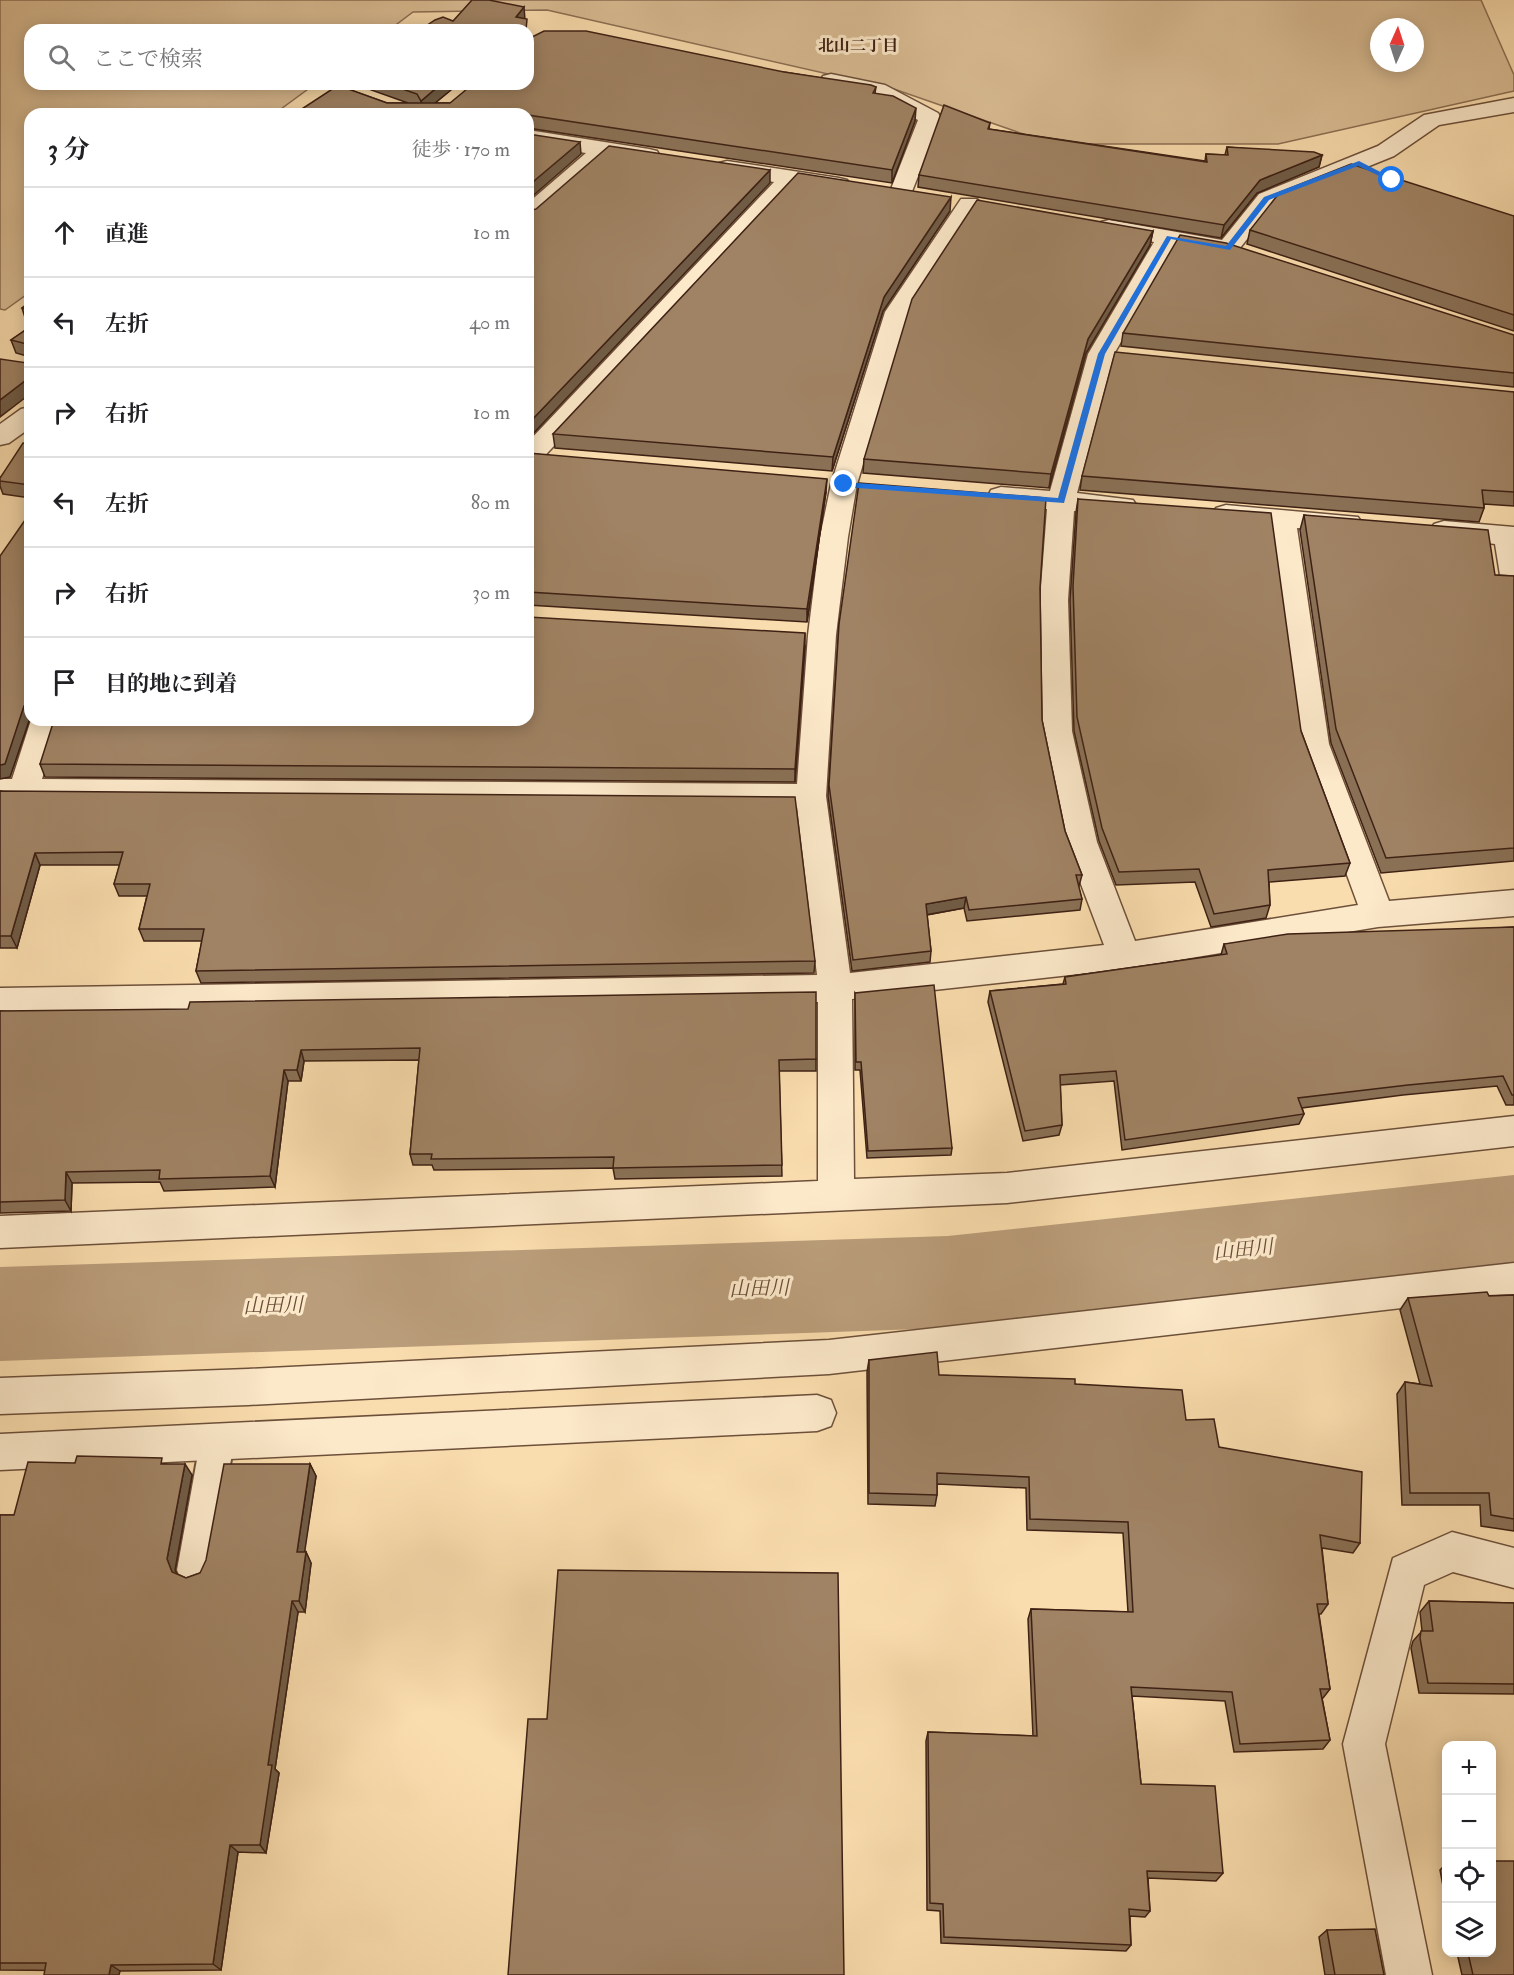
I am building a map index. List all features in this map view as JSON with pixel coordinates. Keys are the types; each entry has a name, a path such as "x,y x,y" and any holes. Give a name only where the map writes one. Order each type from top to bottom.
{"street":[{"path":"808,77 877,90 930,118 924,197 897,312 844,484 834,537 810,634 811,796 835,988 836,1196"},
{"path":"1087,223 1239,252 1267,199 1386,151 1432,120 1514,105"},
{"path":"534,138 674,160"},
{"path":"534,210 604,149"},
{"path":"1359,163 1384,176"},
{"path":"709,165 924,197"},
{"path":"534,452 791,178"},
{"path":"1124,956 1081,842 1058,731 1054,600 1061,501 1113,355 1169,237"},
{"path":"0,437 24,419"},
{"path":"534,457 564,460"},
{"path":"981,495 1143,507"},
{"path":"1201,512 1377,525"},
{"path":"1282,518 1314,744 1378,914"},
{"path":"1424,529 1510,536 1514,575"},
{"path":"43,726 11,790 811,796"},
{"path":"0,1001 835,988 1124,956 1378,914 1514,903"},
{"path":"0,1232 1007,1188 1514,1131"},
{"path":"0,1396 248,1388 829,1357 1514,1279"},
{"path":"0,1452 818,1413"},
{"path":"1409,1975 1364,1744 1407,1572 1452,1552 1514,1568"}],"lane":[{"path":"194,1570 217,1443"}],"shaded area":[{"path":"0,0 1481,0 1514,75 1514,91 1278,144 1052,144 894,89 547,10 413,12 397,24 24,24 24,90 307,90 282,108 24,108 24,296 5,310 0,309"}],"building":[{"path":"472,0 489,0 524,7 516,17 527,19 527,24 429,24 443,17 453,21"},
{"path":"544,31 586,31 784,72 871,85 876,87 873,93 893,96 916,108 892,170 534,116 534,108 303,108 331,90 351,90 387,103 450,103 466,90 534,90 534,36"},
{"path":"405,90 434,90 421,101 417,94"},
{"path":"944,105 990,123 988,129 1207,162 1206,154 1228,155 1227,147 1314,152 1322,155 1260,180 1224,225 919,175"},
{"path":"534,135 580,142 534,181"},
{"path":"609,146 770,170 534,418 534,210"},
{"path":"1351,164 1514,216 1514,315 1250,230 1280,192"},
{"path":"798,173 951,197 884,297 833,457 553,434"},
{"path":"977,200 1153,231 1088,339 1051,474 864,459 912,299"},
{"path":"1180,235 1226,243 1514,335 1514,373 1123,333"},
{"path":"24,331 24,343 11,340"},
{"path":"1115,352 1514,392 1514,492 1482,490 1484,508 1082,476"},
{"path":"0,359 24,363 24,382 0,400"},
{"path":"24,443 24,484 0,481"},
{"path":"534,454 827,479 807,609 534,592"},
{"path":"859,483 1046,498 1040,588 1042,720 1065,831 1082,875 1076,875 1082,899 969,910 966,897 926,904 931,951 853,960 829,785 839,624"},
{"path":"1078,499 1271,513 1301,731 1350,863 1268,870 1270,905 1214,914 1199,869 1119,872 1102,828 1077,717 1073,586"},
{"path":"1304,515 1488,530 1495,575 1514,576 1514,848 1386,858 1336,729"},
{"path":"24,522 24,706 5,764 0,765 0,556"},
{"path":"534,617 805,633 795,769 40,764 52,726 534,726"},
{"path":"0,791 795,797 815,961 196,971 204,929 139,929 150,884 114,884 123,852 35,853 11,936 0,936"},
{"path":"1514,927 1514,1095 1503,1076 1408,1085 1298,1098 1304,1114 1125,1140 1116,1071 1060,1075 1062,1125 1025,1131 990,991 1066,984 1065,977 1227,954 1224,944 1288,934"},
{"path":"934,985 952,1148 868,1151 861,1062 856,1062 855,993"},
{"path":"816,992 816,1059 779,1060 782,1165 613,1168 614,1157 431,1159 432,1154 410,1154 420,1048 301,1050 297,1070 284,1070 270,1176 159,1179 160,1170 66,1172 65,1200 0,1202 0,1011 188,1009 190,1002"},
{"path":"1487,1292 1489,1296 1514,1295 1514,1519 1491,1515 1489,1493 1410,1493 1405,1382 1432,1386 1408,1298"},
{"path":"937,1352 939,1375 1075,1379 1075,1384 1182,1390 1186,1420 1214,1419 1219,1447 1362,1472 1360,1543 1320,1535 1328,1604 1317,1604 1330,1689 1320,1689 1330,1740 1240,1744 1232,1692 1131,1687 1141,1784 1215,1786 1223,1873 1147,1871 1150,1911 1129,1909 1131,1945 944,1937 943,1904 930,1903 928,1732 1037,1736 1031,1609 1133,1612 1128,1522 1030,1519 1029,1477 937,1473 937,1495 869,1493 869,1360"},
{"path":"77,1456 162,1458 161,1464 185,1464 167,1559 172,1572 186,1578 200,1573 206,1560 224,1464 310,1464 297,1552 306,1552 299,1601 292,1601 268,1765 272,1765 260,1845 230,1845 213,1964 111,1965 109,1975 44,1975 46,1963 0,1963 0,1515 14,1515 28,1462 75,1463"},
{"path":"558,1570 838,1573 844,1975 508,1975 528,1719 547,1719"},
{"path":"1429,1601 1514,1603 1514,1684 1428,1683 1420,1638 1421,1631 1433,1631"},
{"path":"1496,1861 1514,1861 1514,1975 1473,1975 1469,1957 1496,1957"},
{"path":"1375,1929 1384,1975 1335,1975 1327,1930"}],"waterway":[{"name":"山田川","path":"0,1314 948,1282 1514,1219"}],"district":[{"name":"北山二丁目","path":"858,45"}],"route":[{"path":"844,484 1061,501 1101,354 1169,237 1228,248 1267,199 1359,163 1392,180"}]}
